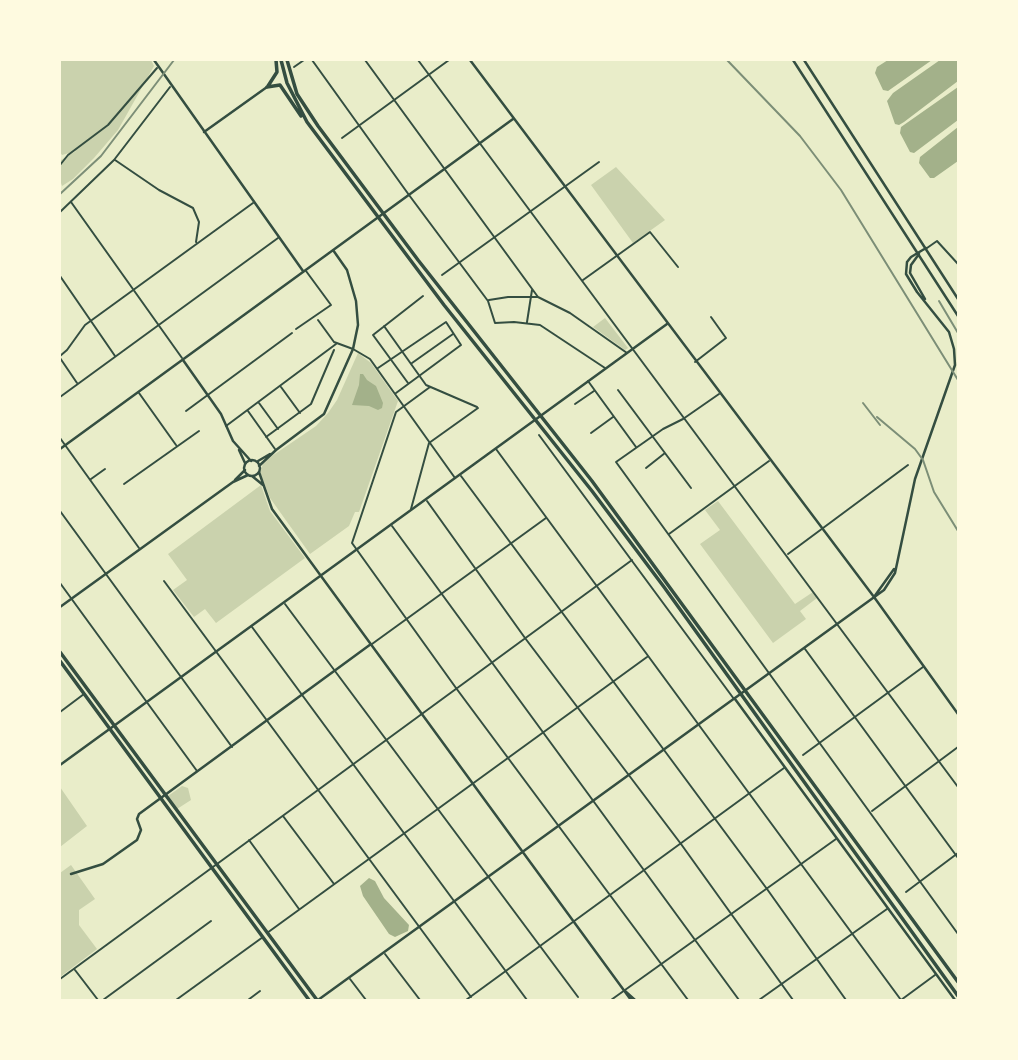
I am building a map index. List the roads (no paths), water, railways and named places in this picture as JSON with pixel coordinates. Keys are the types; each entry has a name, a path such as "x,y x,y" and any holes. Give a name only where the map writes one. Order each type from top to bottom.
{"main road":[{"path":"267,87 278,72 279,60"},
{"path":"279,60 287,83 307,122"},
{"path":"287,60 303,105 538,418"},
{"path":"267,87 280,85 443,305 592,481 958,996"},
{"path":"60,652 86,693 211,867 318,1000"},
{"path":"60,661 86,693"},
{"path":"744,693 958,982"},
{"path":"162,797 215,863 309,1000"}],"street":[{"path":"154,60 279,237 331,305 296,330"},
{"path":"294,66 304,60"},
{"path":"312,60 488,301 495,323 540,324 606,368"},
{"path":"365,60 538,297 570,313 627,353"},
{"path":"418,60 958,787"},
{"path":"342,138 449,60"},
{"path":"470,60 874,597 958,715"},
{"path":"793,60 958,316"},
{"path":"804,60 958,299"},
{"path":"60,165 65,157 108,125 158,67"},
{"path":"60,212 114,160 171,86"},
{"path":"204,132 267,87"},
{"path":"820,103 830,99"},
{"path":"60,449 513,119"},
{"path":"114,160 159,190 193,208 199,222 195,245"},
{"path":"442,275 599,162"},
{"path":"60,607 233,482 245,470 246,464 208,395 71,202"},
{"path":"78,384 60,357 80,330 254,202"},
{"path":"892,212 900,207"},
{"path":"582,281 650,232 678,267"},
{"path":"60,397 279,237"},
{"path":"318,1000 874,597 898,563 913,486 953,374 955,355 950,336 906,274 907,262 937,241 958,264"},
{"path":"259,466 324,414 353,349 358,326 356,301 346,270 333,250"},
{"path":"60,276 115,356"},
{"path":"526,323 532,289"},
{"path":"408,384 373,335 423,296"},
{"path":"488,301 538,297"},
{"path":"695,362 726,338 711,317"},
{"path":"318,320 336,343 367,355 456,479"},
{"path":"377,369 443,323 454,333 461,345 396,394"},
{"path":"60,765 667,324"},
{"path":"384,326 419,376 430,387 478,408 429,443 410,512"},
{"path":"186,411 292,333"},
{"path":"411,364 454,333"},
{"path":"267,437 313,401 336,343"},
{"path":"226,426 335,347"},
{"path":"588,381 636,448"},
{"path":"280,387 300,413"},
{"path":"430,387 396,412 352,543 456,688 688,1000"},
{"path":"575,404 594,390"},
{"path":"618,390 691,488"},
{"path":"138,392 176,445"},
{"path":"719,394 616,462 958,934"},
{"path":"258,402 278,429"},
{"path":"247,411 275,452"},
{"path":"591,433 614,416"},
{"path":"124,484 199,431"},
{"path":"539,435 955,1000"},
{"path":"60,438 140,549"},
{"path":"496,449 901,1000 936,975"},
{"path":"239,450 256,462 275,452"},
{"path":"646,468 665,452"},
{"path":"246,464 251,461"},
{"path":"668,535 770,461"},
{"path":"256,462 272,509 633,1000"},
{"path":"787,555 908,465"},
{"path":"90,480 105,469"},
{"path":"245,470 264,487"},
{"path":"233,482 259,472"},
{"path":"460,475 846,1000"},
{"path":"426,500 793,1000"},
{"path":"60,511 232,747"},
{"path":"71,874 103,864 137,840 141,830 138,814 547,517"},
{"path":"391,526 738,1000"},
{"path":"60,979 632,560"},
{"path":"164,581 471,997"},
{"path":"60,583 197,771"},
{"path":"285,603 578,997"},
{"path":"252,627 527,1000"},
{"path":"804,649 958,855 906,892"},
{"path":"176,1000 649,656"},
{"path":"803,755 923,667"},
{"path":"60,712 86,693"},
{"path":"871,813 958,747"},
{"path":"466,1000 785,768"},
{"path":"282,815 334,884"},
{"path":"611,1000 836,838"},
{"path":"248,839 299,910"},
{"path":"759,1000 888,908"},
{"path":"103,1000 211,921"},
{"path":"384,953 420,1000"},
{"path":"74,969 98,1000"},
{"path":"349,978 366,1000"},
{"path":"248,1000 260,991"}],"railway":[{"path":"60,194 101,156 174,60"},
{"path":"727,60 800,136 841,190 958,380"},
{"path":"939,301 958,333"},
{"path":"863,403 880,425"},
{"path":"877,417 915,449 923,460 934,492 958,531"}]}
